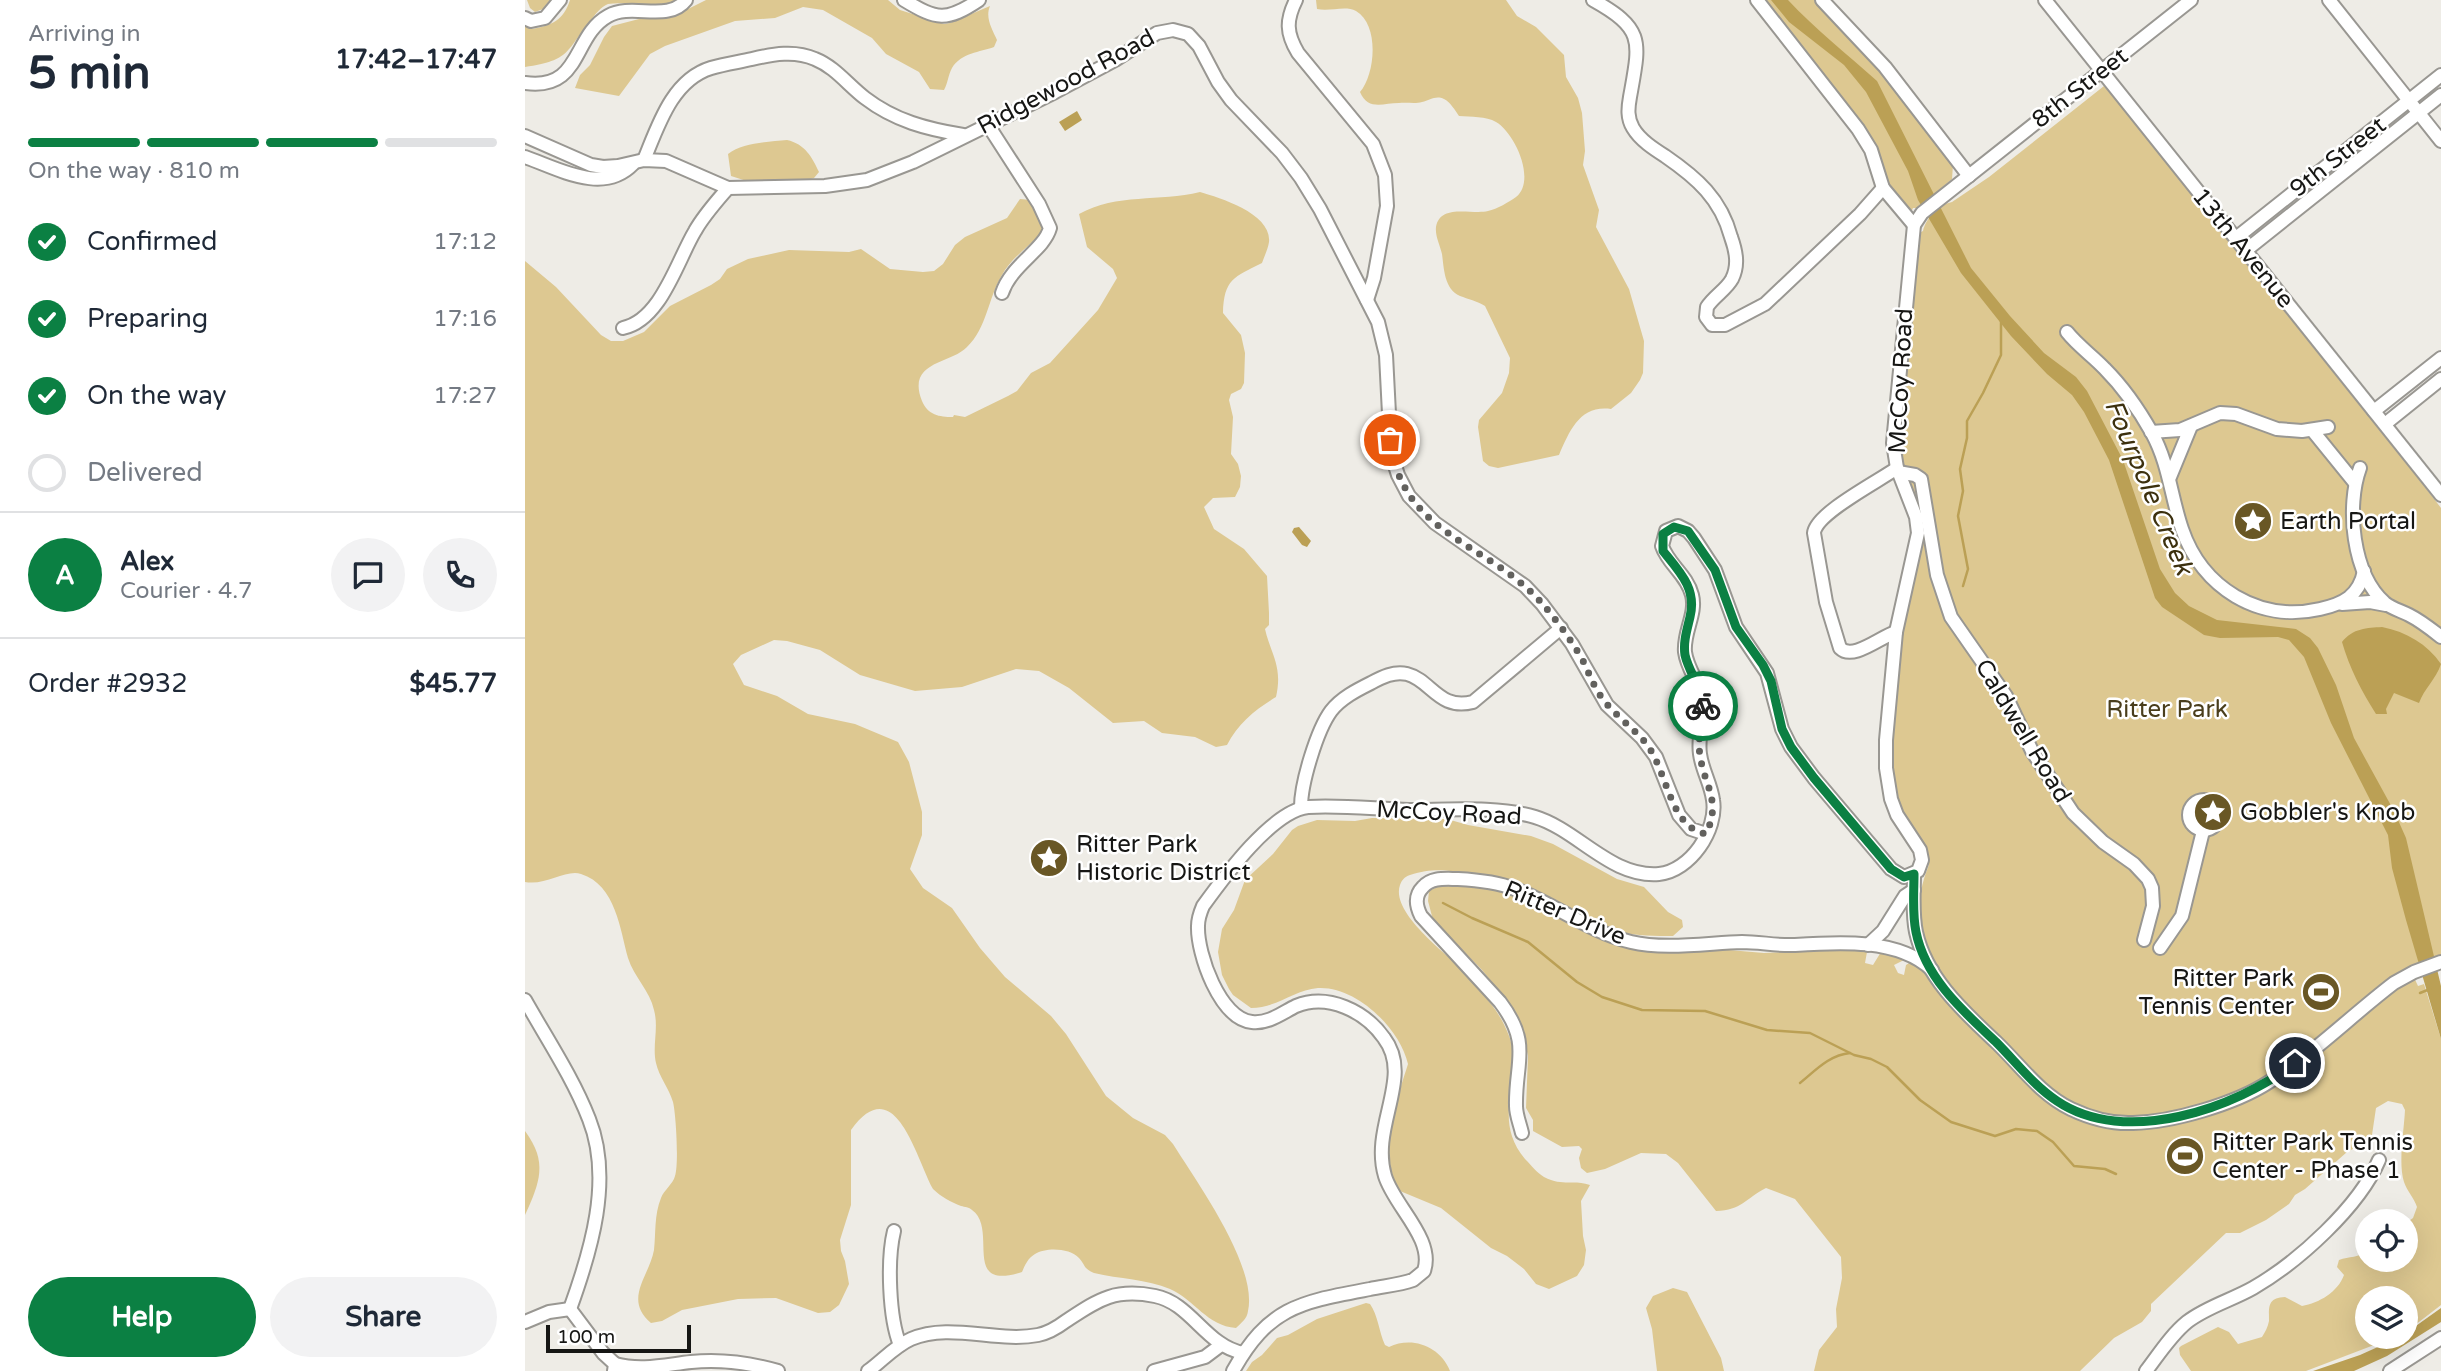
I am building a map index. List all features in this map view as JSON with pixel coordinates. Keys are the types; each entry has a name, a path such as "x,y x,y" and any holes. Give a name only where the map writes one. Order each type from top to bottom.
{"street":[{"path":"525,18 531,21 545,18 560,0"},
{"path":"525,83 550,82 568,71 590,34 609,15 627,11 670,11 680,7 686,0"},
{"path":"904,0 927,14 947,17 979,0"},
{"path":"1296,0 1287,26 1290,40 1373,145 1387,183 1384,223 1367,300"},
{"path":"1593,0 1627,22 1635,35 1637,55 1628,106 1632,128 1647,143 1705,187 1726,219 1735,251 1736,269 1730,283 1707,307 1706,317 1712,325 1725,325 1765,304 1860,214 1883,188"},
{"path":"1757,0 1858,128 1871,150 1883,188 1915,222 1969,176 1885,66 1827,2"},
{"name":"13th Avenue","path":"2045,0 2245,251 2390,420 2441,495"},
{"name":"8th Street","path":"1969,176 2191,0"},
{"path":"2329,0 2441,141"},
{"name":"Ridgewood Road","path":"525,136 591,165 618,166 640,161 676,164 728,188 846,185 886,174 988,125 1115,60 1157,33 1173,30 1188,34 1199,46 1231,100 1282,153 1301,178 1367,300 1381,332 1386,355 1391,453 1409,496 1435,523 1525,586 1561,628 1607,705 1642,738 1656,757 1679,816 1691,829 1706,834"},
{"path":"525,157 595,180 615,177 640,161 669,104 685,82 709,69 785,53 801,54 827,65 863,96 894,117 935,131 963,135"},
{"name":"9th Street","path":"2236,238 2441,75"},
{"name":"9th Street","path":"2245,251 2441,95"},
{"path":"988,125 1039,204 1050,228 1044,239 1011,274 1002,293"},
{"path":"623,328 637,324 650,312 694,233 728,188"},
{"name":"McCoy Road","path":"1301,807 1482,811 1525,815 1549,822 1613,862 1636,871 1666,873 1680,867 1696,852 1706,834 1712,819 1714,800 1700,754 1703,701 1688,664 1685,648 1693,599 1685,578 1663,551 1662,545 1663,534 1674,527 1688,531 1715,570 1736,627 1767,673 1782,729 1798,757 1891,869 1904,877 1914,874 1922,865 1921,855 1894,806 1886,768 1888,712 1896,632 1918,533 1916,517 1898,470 1893,443 1915,222"},
{"path":"2067,332 2114,378 2151,432 2164,458 2178,516 2189,545 2201,566 2225,591 2245,603 2276,612 2299,613 2342,604 2370,602 2387,605 2412,617 2441,637"},
{"path":"2379,407 2441,358"},
{"path":"2390,420 2441,379"},
{"path":"2151,432 2172,432 2212,415 2228,412 2277,429 2327,428"},
{"path":"2170,480 2179,450 2191,426"},
{"path":"2312,430 2355,483"},
{"path":"2360,468 2355,483 2353,522 2364,571 2387,605"},
{"path":"1896,632 1852,653 1840,648 1826,602 1814,533 1818,523 1832,509 1898,470"},
{"name":"Caldwell Road","path":"1898,470 1915,474 1921,480 1937,575 1947,610 2006,696 2042,768 2077,818 2103,842 2134,864 2148,879 2153,906 2144,940"},
{"path":"2342,604 2359,586 2364,571"},
{"path":"1233,1371 1243,1353 1266,1325 1286,1312 1316,1300 1405,1283 1419,1276 1426,1264 1425,1247 1388,1185 1381,1161 1381,1135 1396,1067 1391,1048 1377,1029 1357,1014 1334,1003 1299,1005 1262,1021 1243,1020 1234,1015 1217,992 1205,960 1198,927 1203,906 1273,824 1282,816 1301,807 1304,777 1327,717 1335,706 1353,692 1381,677 1398,673 1413,676 1438,696 1449,701 1461,704 1473,702 1561,628"},
{"path":"2160,948 2182,916 2203,831"},
{"path":"1914,874 1916,934 1932,970 1966,1014 2050,1096 2085,1115 2117,1122 2134,1123 2207,1108 2267,1084 2394,984 2414,972 2441,962"},
{"name":"Ritter Drive","path":"1522,1133 1516,1108 1521,1053 1515,1026 1493,994 1421,916 1416,900 1419,892 1429,882 1441,878 1504,885 1536,898 1604,933 1636,943 1676,945 1744,942 1785,945 1819,942 1868,945 1903,953 1932,970"},
{"path":"1868,945 1883,931 1905,896 1914,890"},
{"path":"525,1000 585,1110 599,1154 599,1202 570,1309"},
{"path":"2146,1371 2187,1322 2255,1287 2307,1247 2352,1201 2370,1178 2379,1160"},
{"path":"894,1231 890,1252 891,1274 894,1328 900,1345"},
{"path":"868,1371 900,1345 915,1337 937,1333 1037,1335 1053,1330 1103,1298 1129,1294 1156,1296 1170,1301 1221,1345 1243,1353"},
{"path":"525,1322 549,1312 570,1309"},
{"path":"570,1309 614,1368 640,1370 691,1362 720,1362 778,1371"},
{"path":"2390,1371 2441,1338"},
{"path":"1154,1371 1205,1357 1221,1345"}],"green space":[{"path":"527,0 550,0 543,9 535,12"},
{"path":"570,0 677,0 660,5 608,4 597,12 560,57 525,67 525,26 531,29 556,21 564,13"},
{"path":"706,0 888,0 900,10 944,24 990,6 989,19 997,40 994,47 960,59 951,71 944,90 930,89 919,72 886,54 872,38 823,10 803,7 775,18 735,21 665,46 650,54 619,96 575,88 580,75 590,65 612,26 639,19 676,15"},
{"path":"1316,0 1506,0 1517,16 1536,27 1564,55 1566,77 1578,98 1582,113 1585,151 1583,165 1599,210 1596,227 1629,289 1644,341 1643,373 1631,393 1611,409 1591,411 1577,421 1559,455 1498,468 1483,461 1479,420 1502,393 1509,373 1510,358 1485,306 1460,296 1451,288 1446,278 1436,234 1439,220 1450,212 1488,211 1516,197 1522,189 1524,168 1516,146 1503,127 1496,122 1459,116 1448,102 1441,98 1417,103 1377,105 1367,102 1360,92 1372,63 1369,27 1356,11 1317,9"},
{"path":"1763,0 1814,0 1881,71 1953,165 1952,179 1911,212 1901,205 1882,171"},
{"name":"Ritter Park","path":"2104,86 2354,398 2357,398 2441,508 2441,957 2409,967 2418,986 2424,984 2441,1039 2441,1305 2418,1323 2418,1286 2355,1286 2355,1349 2364,1349 2306,1371 2191,1371 2180,1355 2179,1348 2218,1327 2229,1332 2238,1344 2262,1337 2269,1323 2272,1301 2285,1297 2302,1306 2327,1296 2337,1287 2344,1275 2337,1267 2339,1260 2355,1256 2355,1272 2418,1272 2418,1209 2402,1174 2405,1110 2402,1104 2388,1101 2376,1108 2372,1135 2367,1142 2347,1152 2295,1195 2289,1204 2266,1220 2240,1233 2226,1233 2151,1304 2151,1311 2142,1322 2114,1338 2080,1371 1814,1371 1819,1350 1837,1327 1836,1309 1842,1278 1841,1257 1795,1199 1766,1188 1738,1206 1716,1211 1678,1163 1666,1154 1641,1153 1605,1169 1587,1173 1581,1168 1579,1158 1582,1149 1579,1146 1562,1147 1533,1131 1533,1120 1526,1108 1528,1056 1521,1024 1515,1011 1482,970 1433,920 1428,901 1429,891 1443,884 1488,886 1529,900 1588,932 1669,951 1729,950 1764,953 1861,948 1867,952 1865,963 1873,965 1881,952 1904,960 1894,965 1898,973 1904,975 1906,965 1929,950 1920,905 1929,858 1899,804 1889,762 1901,629 1925,527 1909,486 1899,443 1917,234 1923,231 1937,209 1989,177"},
{"path":"787,140 799,145 811,156 819,172 814,178 753,183 731,176 728,154 734,150 756,143"},
{"path":"1200,192 1244,209 1254,215 1268,232 1269,242 1262,263 1232,280 1224,302 1223,313 1241,335 1245,353 1244,383 1241,389 1231,394 1229,400 1233,417 1231,454 1238,464 1240,487 1235,497 1213,498 1204,507 1214,529 1244,549 1267,576 1269,625 1265,629 1277,669 1276,697 1248,717 1227,745 1216,747 1195,737 1162,733 1144,721 1113,723 1069,688 1039,671 1016,669 962,687 915,691 860,675 820,650 774,640 741,655 733,664 744,685 777,696 808,714 855,724 898,742 909,762 922,812 922,835 910,869 923,888 952,908 980,948 1005,977 1051,1016 1066,1034 1106,1096 1133,1118 1165,1135 1173,1144 1235,1248 1249,1292 1247,1316 1236,1328 1217,1323 1170,1289 1094,1273 1086,1268 1079,1258 1064,1250 1045,1250 1035,1254 1022,1272 1003,1276 992,1273 986,1266 979,1219 971,1209 950,1201 933,1189 902,1125 892,1114 880,1109 866,1114 851,1130 851,1205 840,1240 849,1284 839,1305 830,1312 818,1313 776,1298 738,1299 682,1310 662,1321 651,1323 643,1314 638,1296 654,1250 659,1204 675,1176 677,1150 673,1102 656,1063 654,1010 628,958 615,910 602,888 593,880 575,873 541,882 525,882 525,261 556,287 601,335 611,341 623,341 644,332 670,306 711,285 720,279 727,269 748,259 789,250 849,252 861,249 890,269 934,271 965,237 1007,218 1020,199 1031,200 1041,221 1042,232 1006,269 974,339 960,353 933,365 920,378 919,388 927,409 939,416 965,417 1017,391 1031,373 1050,363 1098,310 1117,278 1113,269 1087,247 1079,214 1093,207 1123,200"},
{"path":"1372,818 1447,819 1531,836 1553,844 1617,879 1644,887 1668,912 1682,920 1683,927 1673,936 1620,932 1603,927 1522,886 1487,875 1427,871 1408,876 1400,885 1399,896 1412,921 1468,975 1494,1008 1506,1029 1514,1060 1509,1116 1515,1144 1525,1159 1544,1177 1557,1182 1590,1185 1581,1201 1586,1250 1584,1265 1577,1276 1549,1289 1536,1284 1524,1269 1491,1248 1441,1208 1400,1191 1390,1171 1388,1144 1408,1064 1396,1037 1375,1012 1347,994 1318,988 1269,1005 1251,1008 1233,995 1222,975 1218,952 1222,929 1234,910 1245,880 1273,854 1292,830 1317,820 1355,821"},
{"path":"525,1131 537,1153 539,1172 535,1192 525,1215"},
{"path":"1673,1288 1687,1292 1721,1358 1724,1371 1657,1371 1652,1329 1646,1308 1653,1296"},
{"path":"1366,1303 1373,1308 1385,1345 1389,1347 1416,1343 1424,1346 1439,1355 1450,1371 1246,1371 1277,1338 1317,1319"}],"shaded area":[{"path":"1771,0 1788,0 1877,81 1971,268 2044,353 2076,377 2087,391 2123,460 2160,569 2175,593 2189,606 2217,620 2296,629 2310,638 2318,648 2336,685 2354,738 2406,838 2441,986 2441,1039 2392,868 2388,835 2331,723 2304,657 2289,640 2278,637 2220,638 2204,635 2162,607 2155,598 2109,460 2084,412 2072,395 2047,374 2011,336 1961,273 1918,200 1908,171 1866,92 1844,65 1789,22"},
{"path":"1077,111 1082,120 1065,131 1059,122"},
{"path":"1299,527 1311,541 1307,547 1302,545 1292,532"},
{"path":"2382,627 2416,640 2441,664 2419,703 2394,693 2386,709 2387,714 2376,714 2356,679 2342,642 2356,631"},
{"path":"2441,1308 2441,1322 2418,1336 2418,1324"},
{"path":"2373,1349 2398,1349 2354,1371 2313,1371"}],"waterway":[{"path":"1963,586 1968,569 1958,516 1963,491 1960,469 1967,438 1967,421 2001,355 2001,321"},
{"path":"1443,903 1528,942 1577,982 1602,997 1642,1010 1705,1011 1767,1030 1810,1033 1854,1055 1887,1067 1920,1100 1951,1122 1995,1136 2016,1129 2037,1131 2053,1142 2074,1166 2105,1169 2116,1174"},
{"path":"2420,993 2430,989"},
{"path":"1800,1083 1829,1060 1850,1053"}],"way so far":[{"path":"1390,440 1398,474 1416,506 1425,516 1525,586 1542,604 1582,659 1607,705 1650,747 1679,816 1691,829 1706,834 1714,811 1714,800 1702,765 1699,746 1703,706"}],"place":[{"name":"Earth Portal","path":"2253,521"},
{"name":"Gobbler's Knob","path":"2213,812"},
{"name":"Ritter Park Historic District","path":"1049,858"},
{"name":"Ritter Park Tennis Center","path":"2321,992"},
{"name":"Ritter Park Tennis Center - Phase 1","path":"2185,1156"}],"route":[{"path":"1703,706 1701,692 1685,655 1692,592 1685,578 1663,551 1662,545 1663,534 1678,526 1688,531 1715,570 1740,635 1763,665 1771,681 1782,729 1791,747 1891,869 1904,877 1914,874 1916,934 1932,970 1958,1006 2043,1091 2070,1109 2085,1115 2134,1123 2189,1113 2229,1100 2267,1084 2295,1063"}],"water label":[{"name":"Fourpole Creek","path":"2149,487"}]}
